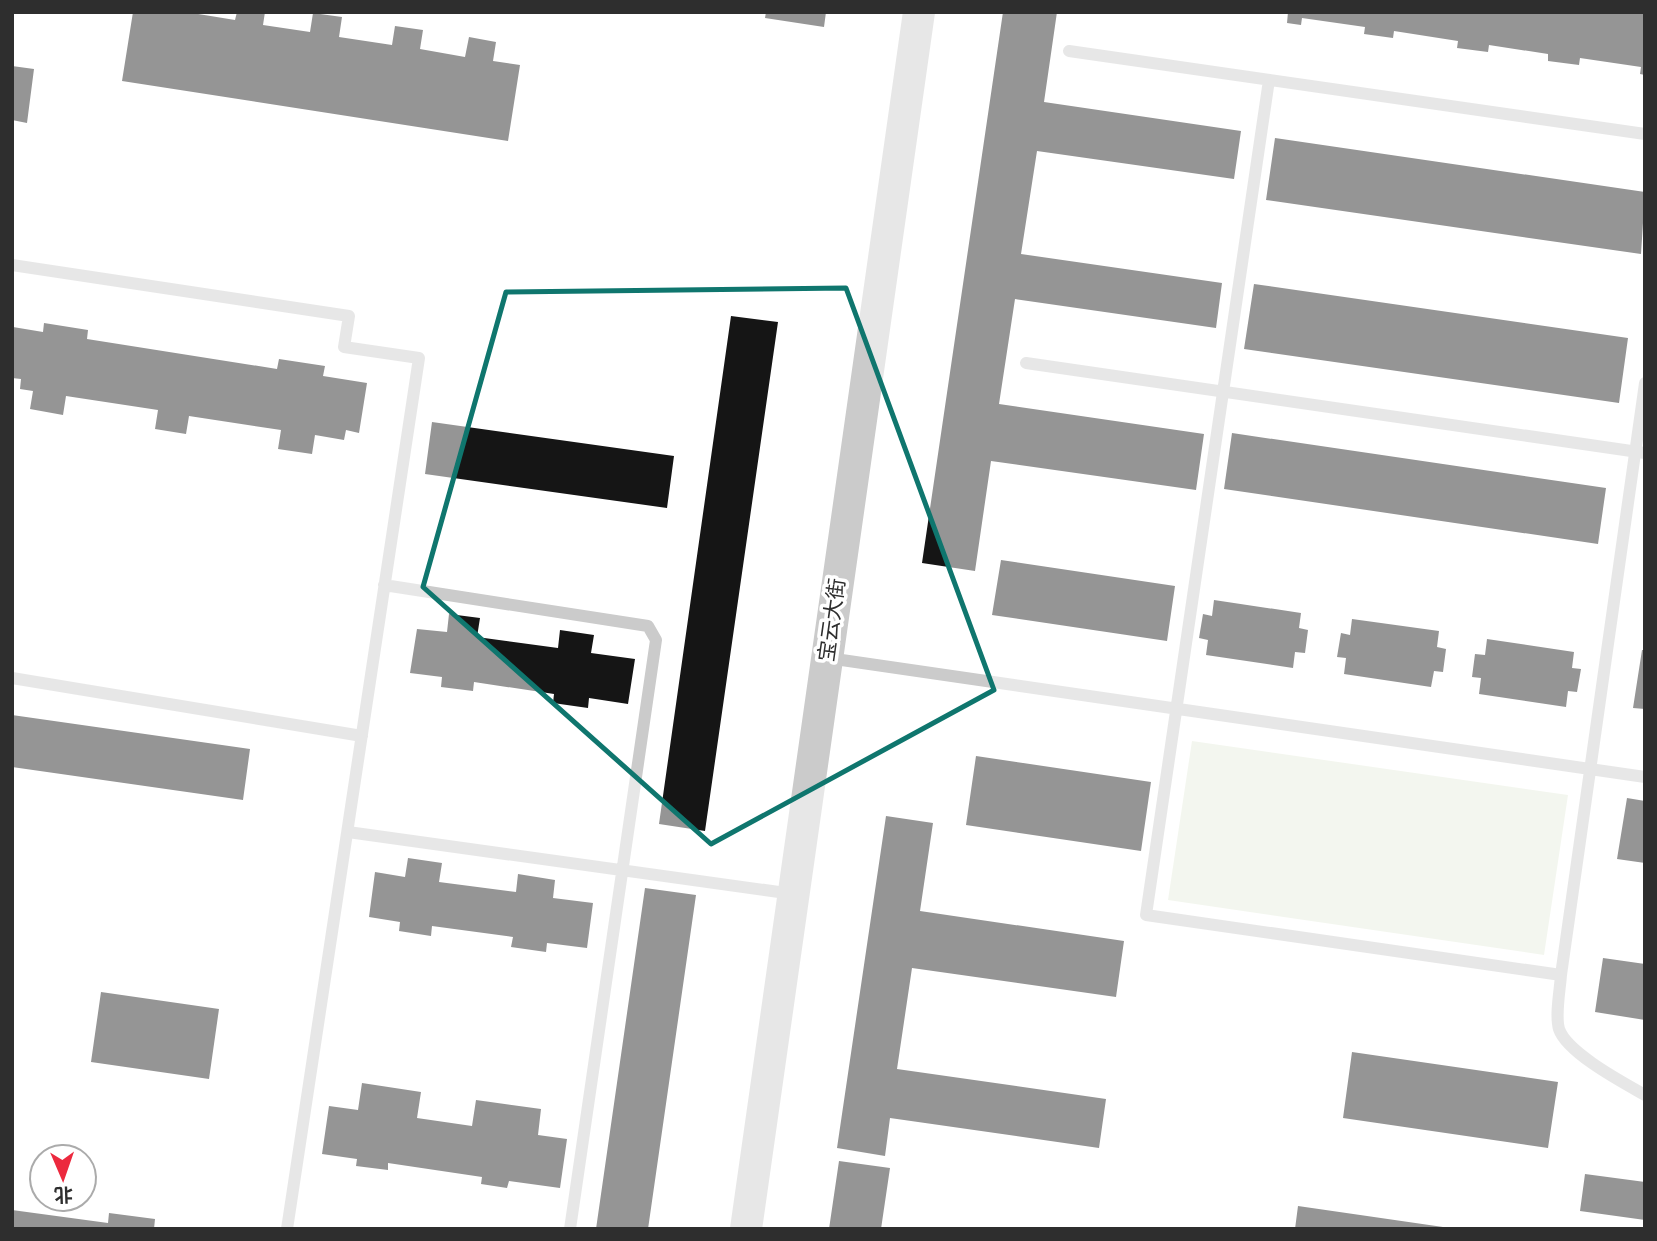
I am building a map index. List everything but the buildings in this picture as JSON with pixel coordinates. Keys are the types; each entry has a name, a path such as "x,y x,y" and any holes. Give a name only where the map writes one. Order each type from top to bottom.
{"street":[{"name":"宝云大街","path":"746,1229 919,12"}],"lane":[{"path":"1069,51 1645,134"},
{"path":"1269,80 1146,915 1561,975"},
{"path":"12,265 349,316 344,346 419,358 287,1229"},
{"path":"1026,363 1640,453"},
{"path":"1645,383 1640,453 1589,769 1561,975 1559,1029 1564,1037 1612,1077 1645,1095"},
{"path":"384,585 648,626 656,640 570,1229"},
{"path":"827,658 1645,777"},
{"path":"12,678 362,736"},
{"path":"348,832 794,894"}],"highlighted area":[{"path":"846,288 994,690 711,844 423,587 506,292"}],"green space":[{"path":"1192,741 1568,795 1544,955 1168,900"}]}
